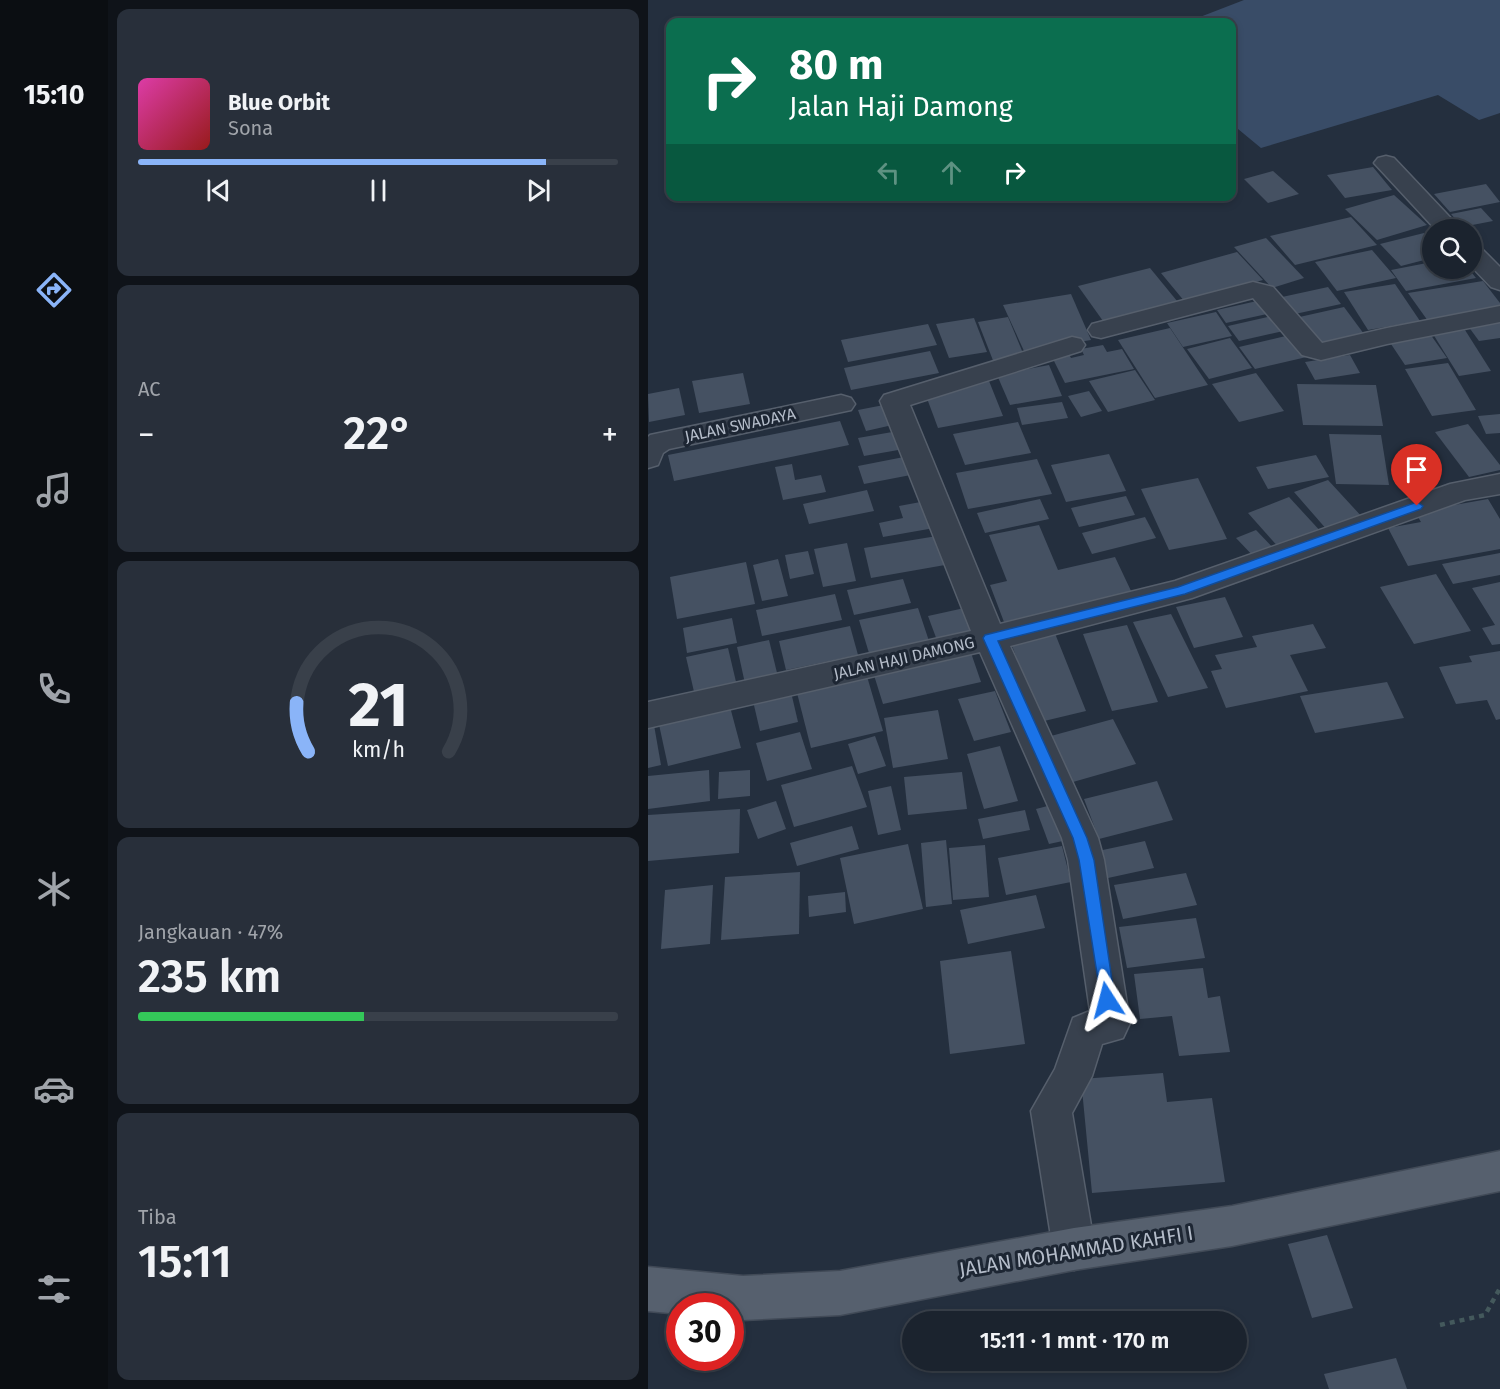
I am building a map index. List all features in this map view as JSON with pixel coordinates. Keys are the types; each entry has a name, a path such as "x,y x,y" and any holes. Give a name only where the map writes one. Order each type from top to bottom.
{"main road":[{"name":"JALAN MOHAMMAD KAHFI I","path":"648,1289 743,1298 840,1293 1074,1250 1233,1226 1500,1171"}],"street":[{"path":"1386,163 1439,219"},
{"path":"1482,263 1500,282"},
{"path":"1101,330 1254,290 1264,293 1312,349 1321,352 1387,336 1500,314"},
{"path":"1072,345 894,400 990,638 1080,838 1086,860 1111,1023 1087,1030 1072,1076 1051,1111 1074,1250"},
{"name":"JALAN SWADAYA","path":"648,458 650,449 660,442 841,404"},
{"name":"JALAN HAJI DAMONG","path":"648,715 990,638 1181,591 1460,491 1500,484"}],"path":[{"path":"1440,1325 1485,1315 1500,1288"}],"water":[{"path":"1244,0 1500,0 1500,113 1479,120 1438,95 1261,148 1236,127 1236,18 1197,18"}],"building":[{"path":"1373,167 1392,190 1345,198 1327,175"},
{"path":"1273,171 1299,194 1268,203 1244,179"},
{"path":"1486,184 1500,202 1450,212 1434,194"},
{"path":"1394,195 1422,220 1422,226 1377,240 1345,209"},
{"path":"1481,208 1493,221 1482,223 1482,219 1455,219 1451,214"},
{"path":"1351,217 1377,245 1295,265 1270,236"},
{"path":"1422,234 1422,261 1401,266 1380,244"},
{"path":"1266,238 1304,278 1272,288 1234,247"},
{"path":"1372,250 1396,278 1337,291 1315,262"},
{"path":"1237,252 1263,280 1185,302 1161,273"},
{"path":"1422,264 1422,279 1471,279 1406,291 1391,270"},
{"path":"1150,268 1177,301 1103,321 1078,286"},
{"path":"1483,281 1500,303 1500,309 1428,321 1408,293"},
{"path":"1395,284 1420,321 1368,330 1344,292"},
{"path":"1328,287 1341,304 1295,314 1282,297"},
{"path":"1071,294 1091,340 1024,351 1003,305"},
{"path":"1257,301 1267,314 1226,323 1217,310"},
{"path":"1344,307 1364,334 1314,345 1295,318"},
{"path":"1216,312 1232,336 1183,347 1167,323"},
{"path":"1277,315 1288,330 1239,341 1228,326"},
{"path":"1008,317 1025,358 994,363 978,322"},
{"path":"974,318 987,352 949,358 936,324"},
{"path":"1500,321 1500,338 1479,341 1468,326"},
{"path":"928,324 937,345 848,362 841,340"},
{"path":"1170,328 1208,385 1155,398 1118,340"},
{"path":"1465,330 1491,371 1459,376 1433,334"},
{"path":"1428,331 1447,358 1405,365 1387,338"},
{"path":"1294,334 1311,356 1255,369 1239,347"},
{"path":"1230,338 1252,368 1209,379 1187,349"},
{"path":"1103,345 1107,352 1122,349 1134,369 1065,383 1052,357 1069,354 1071,358 1084,355 1081,349"},
{"path":"930,351 939,373 851,390 844,368"},
{"path":"1350,355 1360,373 1315,380 1305,362"},
{"path":"1448,363 1476,410 1432,416 1405,369"},
{"path":"1049,365 1062,396 1010,405 997,375"},
{"path":"1135,370 1155,400 1108,412 1089,381"},
{"path":"743,373 750,404 699,413 692,381"},
{"path":"1256,373 1284,411 1239,422 1212,384"},
{"path":"989,381 1003,416 938,428 925,393"},
{"path":"1297,384 1376,385 1383,426 1303,425"},
{"path":"679,388 685,415 649,422 648,394"},
{"path":"1089,391 1102,411 1081,417 1068,396"},
{"path":"1062,402 1068,418 1022,425 1017,408"},
{"path":"889,404 897,424 866,431 858,410"},
{"path":"1500,414 1500,433 1486,434 1478,416"},
{"path":"840,421 849,445 674,481 668,455"},
{"path":"1018,422 1031,453 965,465 953,434"},
{"path":"1468,424 1500,465 1500,470 1469,477 1435,432"},
{"path":"898,431 904,449 864,456 858,438"},
{"path":"1329,434 1381,435 1389,485 1336,484"},
{"path":"1109,454 1126,491 1066,502 1051,465"},
{"path":"1316,455 1329,477 1268,489 1256,467"},
{"path":"909,456 916,474 864,484 858,466"},
{"path":"1037,459 1052,494 968,509 956,473"},
{"path":"792,464 795,480 821,475 826,492 783,500 775,467"},
{"path":"1198,478 1227,539 1169,550 1141,489"},
{"path":"1328,480 1363,518 1328,531 1294,492"},
{"path":"867,490 874,511 809,524 803,504"},
{"path":"1126,496 1135,515 1079,527 1071,508"},
{"path":"1289,497 1323,534 1281,550 1248,513"},
{"path":"1040,499 1049,519 985,533 977,513"},
{"path":"1488,499 1500,519 1500,549 1408,566 1388,528 1421,522 1415,512"},
{"path":"926,501 940,527 883,537 879,523 903,518 899,506"},
{"path":"1145,517 1156,538 1092,554 1082,533"},
{"path":"1039,525 1058,570 1115,557 1132,593 1004,622 990,585 1007,581 989,535"},
{"path":"1256,530 1275,550 1256,559 1236,538"},
{"path":"937,536 945,565 871,578 864,548"},
{"path":"847,543 856,581 823,587 814,549"},
{"path":"808,551 814,574 790,579 785,555"},
{"path":"1500,553 1500,575 1453,584 1442,564"},
{"path":"778,559 788,596 762,601 753,565"},
{"path":"746,562 755,604 677,619 670,577"},
{"path":"1436,574 1471,631 1414,644 1380,587"},
{"path":"903,579 911,603 854,615 847,590"},
{"path":"1500,582 1500,644 1492,645 1482,628 1495,625 1472,588"},
{"path":"835,594 842,620 762,636 756,610"},
{"path":"1225,597 1243,637 1194,648 1176,607"},
{"path":"969,607 980,633 938,643 928,616"},
{"path":"918,608 932,650 872,663 859,620"},
{"path":"1171,614 1208,688 1168,697 1133,622"},
{"path":"732,618 737,643 687,653 683,628"},
{"path":"1313,624 1326,648 1290,655 1308,691 1226,708 1211,671 1222,669 1215,655 1257,647 1252,636"},
{"path":"1127,625 1158,702 1112,711 1083,634"},
{"path":"850,626 858,655 786,670 779,641"},
{"path":"1054,631 1086,711 1040,722 1010,640"},
{"path":"769,640 779,681 746,688 737,647"},
{"path":"728,648 737,686 695,696 686,657"},
{"path":"970,650 981,682 883,704 873,672"},
{"path":"1500,651 1500,719 1496,720 1487,700 1456,704 1439,667 1472,662 1469,656"},
{"path":"866,673 883,731 811,748 796,689"},
{"path":"1387,682 1404,718 1315,733 1300,696"},
{"path":"995,691 1011,732 974,741 958,699"},
{"path":"791,692 798,722 760,731 753,701"},
{"path":"729,703 741,748 668,766 658,720"},
{"path":"938,710 948,759 893,768 884,718"},
{"path":"1113,719 1136,764 1073,782 1051,736"},
{"path":"654,725 661,765 648,768 648,726"},
{"path":"800,732 812,769 767,781 756,743"},
{"path":"875,736 886,766 858,774 848,744"},
{"path":"1000,746 1018,801 984,809 967,754"},
{"path":"852,766 867,807 794,827 781,785"},
{"path":"709,770 710,801 648,809 648,776"},
{"path":"750,770 750,796 718,799 719,772"},
{"path":"962,772 967,809 908,815 904,777"},
{"path":"1157,781 1173,820 1099,839 1084,799"},
{"path":"891,786 901,830 878,835 868,791"},
{"path":"776,801 786,829 758,839 747,810"},
{"path":"1059,803 1072,839 1049,844 1036,809"},
{"path":"740,809 739,853 648,861 648,815"},
{"path":"1025,810 1030,830 983,839 978,819"},
{"path":"852,826 859,849 797,866 790,843"},
{"path":"946,840 952,904 926,907 921,843"},
{"path":"1145,841 1154,868 1108,878 1098,851"},
{"path":"908,844 923,909 854,924 840,858"},
{"path":"985,845 989,897 953,900 949,848"},
{"path":"1062,846 1071,882 1006,895 998,858"},
{"path":"800,872 799,934 721,940 725,877"},
{"path":"1186,873 1197,905 1123,919 1114,885"},
{"path":"713,885 710,944 661,949 665,890"},
{"path":"845,892 846,912 809,917 808,896"},
{"path":"1036,895 1045,928 968,944 960,910"},
{"path":"1196,918 1205,958 1127,968 1119,927"},
{"path":"1011,951 1025,1044 950,1054 940,961"},
{"path":"1203,968 1208,998 1220,996 1230,1052 1179,1056 1172,1016 1140,1019 1134,974"},
{"path":"1163,1073 1167,1102 1212,1098 1225,1182 1092,1193 1081,1079"},
{"path":"1327,1235 1353,1308 1312,1318 1288,1244"},
{"path":"1396,1358 1407,1389 1329,1389 1324,1374"}],"route":[{"path":"1107,1000 1086,860 1080,838 990,638 1181,591 1417,506"}]}
